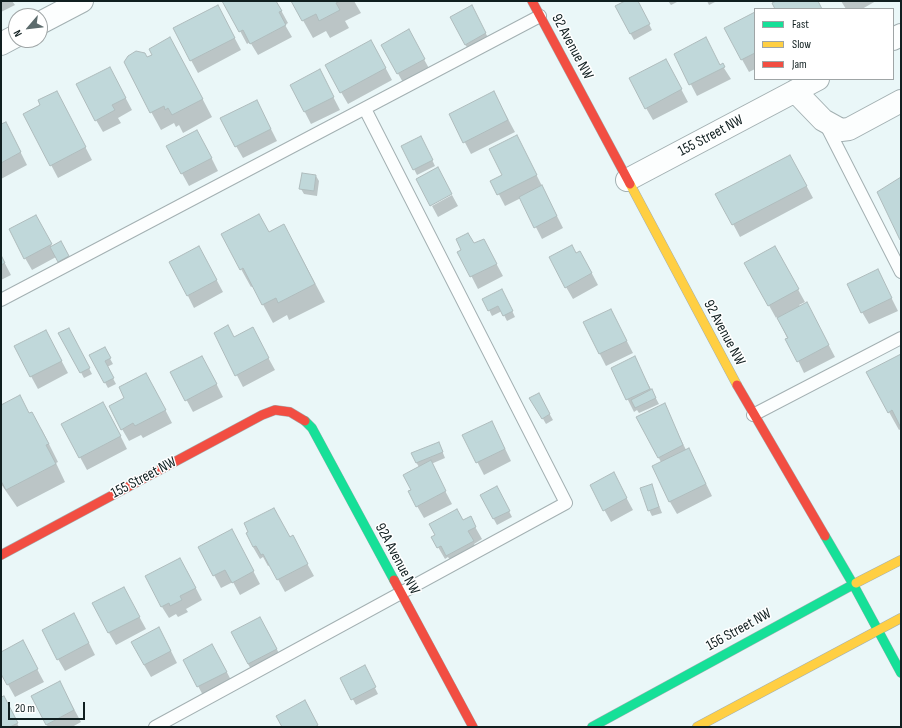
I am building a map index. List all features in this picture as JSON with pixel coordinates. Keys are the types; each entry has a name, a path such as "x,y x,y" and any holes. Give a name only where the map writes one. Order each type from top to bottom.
{"street":[{"path":"48,19 82,1"},
{"name":"92 Avenue NW","path":"532,1 753,415 853,584 901,673"},
{"name":"155 Street NW","path":"627,180 816,80"},
{"path":"795,91 823,120 841,130 849,129 901,101"},
{"name":"155 Street NW","path":"1,555 262,415 275,410 290,412"},
{"name":"92A Avenue NW","path":"290,412 302,418 312,428 400,594 473,727"},
{"name":"156 Street NW","path":"592,727 853,584 901,560"},
{"path":"697,727 901,618"}],"lane":[{"path":"1,300 540,16"},
{"path":"155,727 566,503 365,109"},
{"path":"823,120 901,272"},
{"path":"753,415 901,338"}],"building":[{"path":"222,1 276,1 282,11 279,12 286,25 250,44 243,30 239,32"},
{"path":"291,1 340,1 336,3 340,10 319,21 316,14 302,21"},
{"path":"625,1 638,1 650,24 630,34 615,6"},
{"path":"776,1 818,1 822,8 774,8 772,3"},
{"path":"218,5 235,38 190,61 173,28"},
{"path":"472,5 486,33 465,45 450,17"},
{"path":"754,13 754,54 741,60 724,28"},
{"path":"409,29 425,59 397,74 381,45"},
{"path":"170,37 203,99 172,115 168,108 165,110 164,106 150,113 124,62 128,56 136,51 145,53 147,57 152,55 149,49"},
{"path":"706,37 720,65 723,63 725,67 689,85 674,54"},
{"path":"371,40 386,68 340,93 325,65"},
{"path":"666,59 682,89 645,109 629,78"},
{"path":"110,67 126,98 112,105 115,110 95,121 76,84"},
{"path":"320,69 334,97 304,112 290,85"},
{"path":"57,91 86,147 50,166 23,114 40,105 38,100"},
{"path":"494,91 508,120 463,143 449,114"},
{"path":"257,100 271,129 235,147 220,118"},
{"path":"6,122 21,152 1,163 1,124"},
{"path":"197,130 212,158 181,174 166,146"},
{"path":"517,135 537,175 497,195 490,181 502,175 489,149"},
{"path":"421,136 433,160 413,170 401,146"},
{"path":"790,155 807,186 732,225 715,194"},
{"path":"438,167 452,194 430,206 416,179"},
{"path":"302,173 316,175 314,191 299,189"},
{"path":"901,177 901,240 900,240 877,192"},
{"path":"542,185 557,216 534,228 519,197"},
{"path":"259,214 269,232 284,224 315,284 278,303 276,298 262,305 243,268 240,270 221,234"},
{"path":"36,215 52,244 24,259 9,229"},
{"path":"468,233 474,243 484,239 497,264 470,277 457,252 461,250 456,239"},
{"path":"61,241 69,256 58,262 50,247"},
{"path":"572,245 576,253 580,251 592,273 565,288 549,257"},
{"path":"199,246 217,280 187,296 169,262"},
{"path":"775,246 799,289 768,306 744,263"},
{"path":"1,255 5,263 1,265"},
{"path":"878,269 892,298 861,313 847,284"},
{"path":"502,289 513,311 503,316 498,306 488,311 482,299"},
{"path":"807,302 829,345 797,362 785,339 788,338 777,318"},
{"path":"611,309 627,341 599,354 583,322"},
{"path":"228,325 234,337 253,327 269,358 235,376 214,333"},
{"path":"69,328 90,368 80,373 58,333"},
{"path":"46,330 62,361 30,377 14,346"},
{"path":"105,347 111,358 105,361 114,378 104,383 89,355"},
{"path":"901,354 901,428 892,410 888,413 866,372"},
{"path":"202,356 217,384 185,401 170,372"},
{"path":"635,356 650,389 626,400 611,368"},
{"path":"146,373 166,410 135,426 133,423 121,430 109,406 124,398 119,387"},
{"path":"652,389 656,398 635,408 631,400"},
{"path":"539,393 550,414 542,419 529,398"},
{"path":"20,395 29,413 32,412 49,444 46,445 56,464 6,490 1,481 1,405"},
{"path":"103,402 121,436 79,458 61,424"},
{"path":"665,403 683,445 658,458 636,417"},
{"path":"492,421 505,449 476,463 462,435"},
{"path":"439,442 443,452 416,463 411,453"},
{"path":"689,448 706,484 669,502 652,466"},
{"path":"431,460 446,491 416,507 408,491 411,490 403,475"},
{"path":"614,472 627,498 603,511 590,485"},
{"path":"652,484 659,507 648,511 640,488"},
{"path":"497,486 510,511 493,519 480,495"},
{"path":"274,508 290,537 293,535 308,564 277,580 263,554 261,555 256,546 253,547 246,533 248,532 244,523"},
{"path":"457,509 463,520 471,516 476,527 468,531 474,541 446,556 441,546 437,548 431,537 435,535 429,524"},
{"path":"232,529 254,571 232,583 225,570 213,576 198,547"},
{"path":"180,558 196,588 180,596 182,600 170,606 169,603 161,607 145,576"},
{"path":"124,587 140,617 108,633 92,603"},
{"path":"74,613 89,643 57,660 42,630"},
{"path":"260,617 277,649 248,664 231,632"},
{"path":"159,627 171,651 144,665 131,642"},
{"path":"23,640 38,669 7,685 1,674 1,652"},
{"path":"212,644 227,672 197,687 183,660"},
{"path":"365,665 376,687 351,700 340,678"},
{"path":"60,681 74,710 46,725 31,696"},
{"path":"4,696 18,723 10,727 1,727 1,697"},
{"path":"305,700 318,725 315,727 282,727 276,716"}],"traffic: fast":[{"path":"305,421 312,428 394,580"},
{"path":"825,536 901,673"},
{"path":"592,727 856,583"}],"traffic: slow":[{"path":"630,184 737,385"},
{"path":"856,583 901,560"},
{"path":"697,727 901,618"}],"traffic: jam":[{"path":"532,1 630,184"},
{"path":"737,385 825,536"},
{"path":"1,555 262,415 275,410 290,412 305,421"},
{"path":"394,580 473,727"}]}
